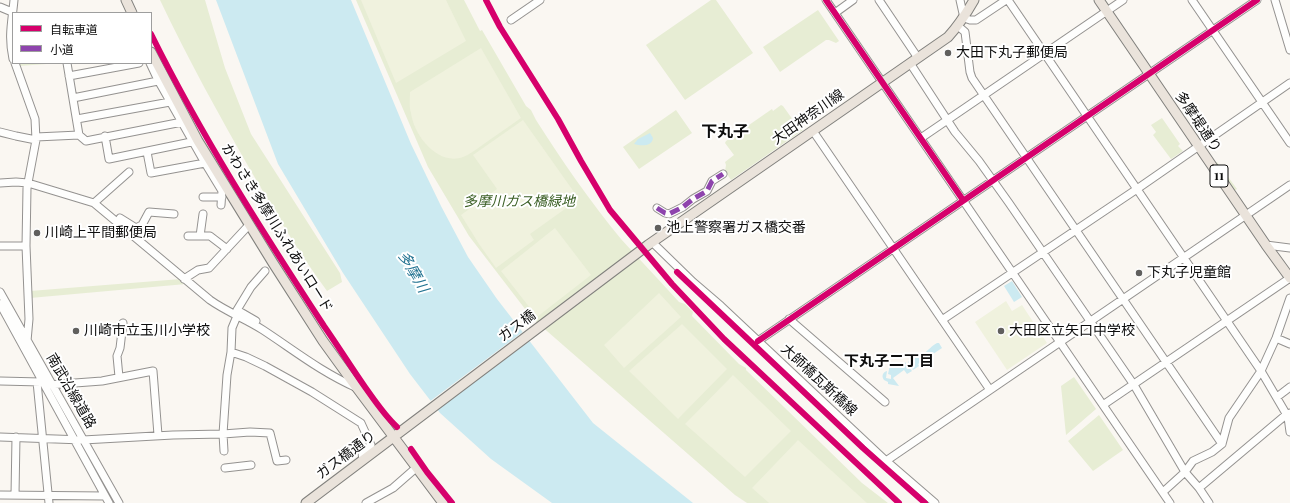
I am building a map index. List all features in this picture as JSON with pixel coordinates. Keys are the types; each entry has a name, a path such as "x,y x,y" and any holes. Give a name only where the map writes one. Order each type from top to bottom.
{"main road":[{"path":"126,0 132,12"},
{"name":"大田神奈川線","path":"650,244 948,37 964,18 974,0"},
{"name":"多摩堤通り","path":"1099,0 1148,74 1290,279"},
{"path":"152,54 195,141 223,192 249,224 324,341 357,388 442,502"},
{"name":"ガス橋","path":"403,429 650,244"},
{"name":"ガス橋通り","path":"306,503 403,429"}],"street":[{"path":"13,12 14,0"},
{"path":"511,20 540,0"},
{"path":"826,0 1170,503"},
{"path":"835,13 853,0"},
{"path":"879,0 918,58"},
{"path":"960,0 964,18 970,20 976,20 1007,0 1261,371 1288,414 1290,432"},
{"path":"921,138 1123,0"},
{"path":"1192,0 1290,143"},
{"path":"758,341 1257,0"},
{"path":"1275,0 1290,50"},
{"path":"0,7 12,13"},
{"path":"12,23 10,42 12,53"},
{"path":"958,26 965,32 970,76 1222,444"},
{"path":"15,64 35,119 36,138 28,182 26,246 29,318 27,341"},
{"path":"67,64 79,135 86,141 105,136 182,122"},
{"path":"69,76 134,64"},
{"path":"150,64 158,81 195,141 205,163 223,192 221,205"},
{"path":"910,64 955,132 993,180 1134,384 1185,472 1199,488 1209,503"},
{"path":"73,98 158,81"},
{"path":"942,320 1137,189 1290,83"},
{"path":"77,119 170,102"},
{"path":"813,131 990,390"},
{"path":"0,132 16,136 36,138 79,135"},
{"path":"105,136 109,159 195,141"},
{"path":"147,152 150,173 205,163"},
{"path":"94,203 129,172"},
{"path":"657,208 669,214 684,207 693,199 707,191 712,181 723,174"},
{"path":"0,183 28,182 94,203 210,300 256,326 335,378 357,388"},
{"path":"886,460 1290,185"},
{"path":"203,197 223,192"},
{"path":"117,221 120,218 136,228 142,225 149,212 174,214"},
{"path":"200,236 203,214"},
{"path":"184,279 198,270 209,268 249,224"},
{"path":"188,236 210,236 227,249"},
{"name":"大師橋瓦斯橋線","path":"650,244 722,306 886,460 935,503"},
{"path":"1266,245 1290,248"},
{"path":"0,246 26,246"},
{"path":"256,326 257,322 237,310 251,287 265,271"},
{"path":"1103,405 1290,279"},
{"name":"南武沿線道路","path":"0,292 27,341 44,384 83,440 119,503"},
{"path":"1163,492 1185,472 1193,461 1212,452 1222,444 1229,418 1261,371 1276,338 1290,298"},
{"name":"南武沿線道路","path":"0,304 107,500"},
{"path":"224,451 223,434 227,375 231,352 232,328 237,316"},
{"path":"789,319 885,402"},
{"path":"119,377 117,356 120,348 123,323"},
{"path":"1276,338 1290,344"},
{"path":"231,352 265,366 312,392 361,423 371,445 362,453 363,460"},
{"path":"0,381 44,384 102,381 153,371 158,435"},
{"path":"44,384 42,438 49,499"},
{"path":"1276,397 1290,386"},
{"path":"1199,488 1288,414"},
{"path":"0,437 83,440 158,435 270,432 277,461 286,460"},
{"path":"15,495 16,437"},
{"path":"225,468 251,465"},
{"path":"366,503 393,488 417,467"},
{"path":"0,495 15,495 49,499 107,500"}],"green space":[{"path":"160,0 205,0 225,68 251,134 340,273 342,282 327,291 297,247 227,129"},
{"name":"多摩川ガス橋緑地","path":"356,0 464,0 480,31 482,30 526,106 531,110 536,120 577,181 621,239 679,302 685,304 693,312 692,316 739,364 746,368 746,370 862,483 888,503 747,503 735,495 532,318 469,236 428,167"},
{"path":"361,0 446,0 466,41 396,83"},
{"path":"711,0 716,0 753,53 685,100 646,45"},
{"path":"818,10 839,41 836,43 826,40 780,72 763,47"},
{"path":"481,48 521,118 468,155 454,159 445,157 436,153 429,147 417,131 410,111 410,92"},
{"path":"18,64 46,64 19,66"},
{"path":"781,105 793,120 795,119 803,130 731,180 725,171 725,162 734,155 725,143 726,141 772,109 773,111"},
{"path":"676,110 692,133 639,169 623,147"},
{"path":"1162,118 1180,144 1178,146 1183,151 1171,159 1153,135 1156,132 1151,125"},
{"path":"523,120 579,199 530,234 534,240 496,268 461,215 497,189 473,155"},
{"path":"1217,162 1237,189 1230,193 1212,166"},
{"path":"555,228 591,275 537,317 501,271"},
{"path":"181,279 186,284 30,298 30,291"},
{"path":"659,293 681,317 624,368 604,345"},
{"path":"1006,301 1012,311 1022,305 1047,343 1007,370 975,322"},
{"path":"682,324 727,369 678,419 629,371"},
{"path":"733,375 791,431 745,477 685,424"},
{"path":"1074,377 1096,409 1066,435 1061,386"},
{"path":"1099,415 1123,450 1093,471 1068,441"},
{"path":"798,440 867,503 769,503 752,488"}],"water":[{"name":"多摩川","path":"216,0 351,0 411,144 468,257 497,299 593,423 693,503 552,503 491,459 440,413 410,374 343,273 278,164"},
{"path":"650,133 653,138 651,143 643,145 634,144 638,139"},
{"path":"1012,281 1022,297 1014,302 1004,286"},
{"path":"939,343 942,348 918,364 919,366 913,370 908,362 923,354"},
{"path":"905,362 912,371 907,374 904,370 893,378 899,386 888,384 888,382 883,379 884,373 887,371 886,378 891,379 891,375 888,374 890,365 904,366"}],"pier":[{"path":"524,331 531,340 436,411 429,402"}],"marked path":[{"path":"657,208 669,214 683,207 707,191 712,181 723,174"}],"cycle path":[{"path":"486,0 500,27 558,119 610,210 672,284 724,339 899,503"},
{"path":"826,0 963,200"},
{"path":"758,341 1257,0"},
{"name":"かわさき多摩川ふれあいロード","path":"152,36 190,109 255,218 324,326 360,379 380,408 397,427"},
{"path":"677,272 863,448 925,503"},
{"path":"411,449 452,503"}],"place":[{"name":"大田下丸子郵便局","path":"948,53"},
{"name":"池上警察署ガス橋交番","path":"658,228"},
{"name":"川崎上平間郵便局","path":"37,233"},
{"name":"下丸子児童館","path":"1139,273"},
{"name":"川崎市立玉川小学校","path":"76,331"},
{"name":"大田区立矢口中学校","path":"1001,331"}],"district":[{"name":"下丸子","path":"725,132"},
{"name":"下丸子二丁目","path":"889,361"}]}
